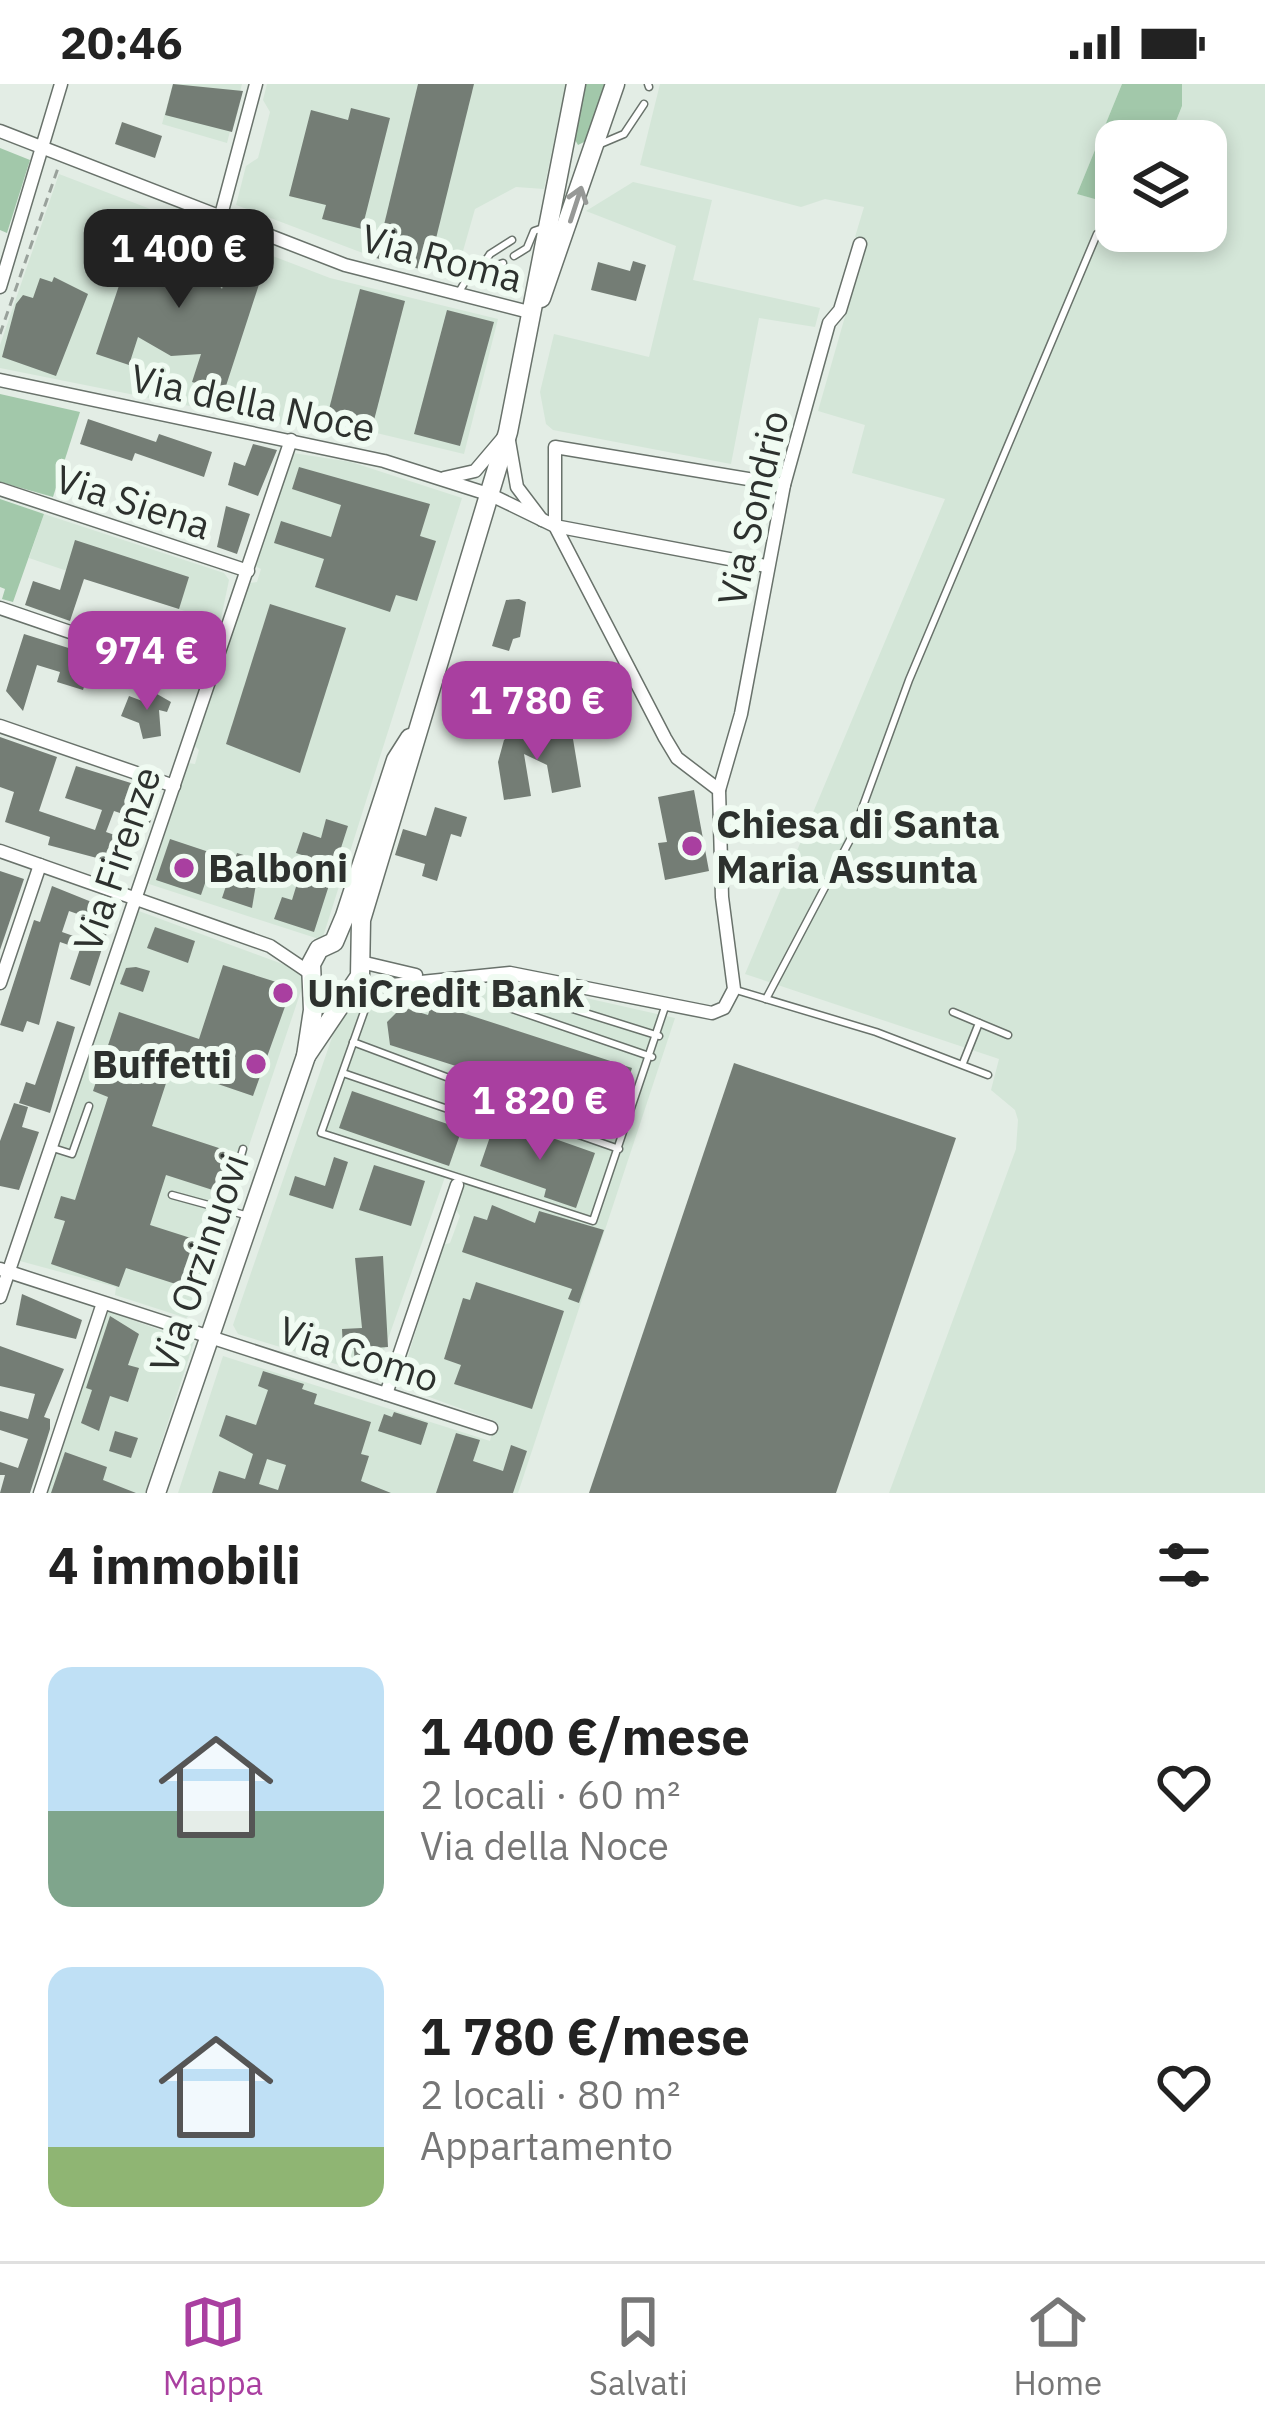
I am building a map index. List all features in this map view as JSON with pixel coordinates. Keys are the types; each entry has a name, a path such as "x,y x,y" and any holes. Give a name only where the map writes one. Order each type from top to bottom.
{"main road":[{"name":"Via Orzinuovi","path":"535,313 540,229 576,84"},
{"name":"Via Orzinuovi","path":"156,1493 306,1055 348,990 360,960 361,920 491,496 535,313 616,84"},
{"name":"Via Orzinuovi","path":"306,1055 313,978 396,760 416,729"},
{"path":"326,946 352,948 360,960"},
{"path":"313,978 325,991 348,990"}],"street":[{"path":"0,286 61,84"},
{"path":"221,215 256,84"},
{"name":"Via Roma","path":"0,130 345,265 535,313"},
{"name":"Via Sondrio","path":"734,989 722,897 719,790 741,714 784,484 829,323 840,310 860,244"},
{"name":"Via della Noce","path":"0,380 291,440 442,478 549,523 766,566"},
{"path":"442,478 475,471 508,432"},
{"path":"508,432 517,487 549,523 677,758 719,790"},
{"name":"Via Firenze","path":"0,1297 4,1270 291,440"},
{"path":"549,523 555,447 784,484"},
{"name":"Via Siena","path":"0,489 248,572"},
{"path":"0,608 210,680"},
{"path":"0,726 174,786"},
{"path":"0,851 270,946 299,952 326,946"},
{"path":"0,983 40,865"},
{"path":"270,946 313,978"},
{"path":"360,960 429,978"},
{"path":"348,990 429,978 510,974 712,1013 724,1008 734,989"},
{"path":"386,1394 457,1185"},
{"name":"Via Como","path":"4,1270 491,1428"},
{"path":"40,1493 103,1303"}],"lane":[{"path":"595,146 623,134 644,104"},
{"path":"524,233 540,229"},
{"path":"514,256 527,248 540,229"},
{"path":"766,999 852,836 909,680 1095,236"},
{"path":"480,269 490,254 512,240"},
{"path":"458,295 469,275 502,263"},
{"path":"734,989 988,1076"},
{"path":"652,1057 495,1003 496,994 525,994 659,1036"},
{"path":"364,1012 321,1133 593,1221 652,1057 666,1003"},
{"path":"952,1012 1008,1034"},
{"path":"962,1064 979,1023"},
{"path":"353,1042 489,1094 499,1107 619,1149"},
{"path":"342,1073 468,1116 499,1107"},
{"path":"49,1147 72,1154 89,1106"},
{"path":"225,1210 243,1149"},
{"path":"172,1195 249,1216"}],"path":[{"path":"0,334 59,168"}],"shaded area":[{"path":"173,84 242,84 227,143 162,124"},
{"path":"267,84 566,84 544,189 516,187 475,209 463,251 444,272 376,258 236,205 246,166 258,158 270,112 263,100"},
{"path":"660,84 1122,84 1107,120 1095,120 1095,150 1077,194 1095,199 1095,252 1227,252 1227,120 1176,120 1182,84 1265,84 1265,1493 889,1493 1016,1149 1018,1120 1015,1110 991,1090 999,1059 745,974 945,499 852,473 865,425 818,411 866,243 855,237 864,207 825,199 801,207 640,165"},
{"path":"59,174 330,278 498,319 464,454 314,418 309,430 0,368 0,345"},
{"path":"633,182 712,200 693,280 820,308 815,327 759,318 731,464 553,430 546,424 540,392 554,334 649,357 676,246 586,211"},
{"path":"293,453 351,462 462,498 322,940 149,884 188,763 195,764 199,750 194,745 249,583 257,582 261,569 255,566"},
{"path":"44,514 224,573 229,580 220,623 29,558"},
{"path":"136,910 307,973 193,1312 186,1318 115,1295 116,1287 20,1261"},
{"path":"528,985 675,1018 518,1493 178,1493 223,1356 490,1441 495,1421 399,1386 442,1245 450,1243 460,1216 454,1207 462,1182 445,1177 375,1376 238,1334 233,1325 339,1017 356,1003 390,992"},
{"path":"107,1311 194,1342 145,1493 45,1493"}],"green space":[{"path":"585,84 606,84 586,141 578,145 574,138"},
{"path":"1122,84 1182,84 1176,120 1107,120"},
{"path":"0,148 30,160 7,233 0,230"},
{"path":"1095,150 1095,199 1077,194"},
{"path":"0,394 80,412 53,497 0,482"},
{"path":"0,499 44,514 13,602 2,599 5,589 0,587"}],"building":[{"path":"173,84 243,91 232,132 165,115"},
{"path":"418,84 474,84 428,271 376,258"},
{"path":"351,108 390,118 362,229 322,219 326,205 289,196 311,110 348,120"},
{"path":"122,122 162,136 155,158 115,144"},
{"path":"139,226 173,237 162,269 192,267 211,275 222,289 230,262 263,272 224,392 192,382 201,354 171,356 138,337 129,365 96,354"},
{"path":"633,261 646,265 636,301 591,290 598,262 630,271"},
{"path":"54,277 88,294 56,376 2,357 16,304 23,295 33,298 40,278 52,282"},
{"path":"360,289 405,301 373,424 328,413"},
{"path":"447,310 494,322 460,446 414,434"},
{"path":"88,419 156,442 159,434 212,452 204,477 135,453 132,461 80,444"},
{"path":"253,444 277,450 258,496 228,485 234,462 245,466"},
{"path":"299,467 430,504 420,536 436,541 417,601 396,595 390,612 315,587 324,559 274,543 281,521 331,537 341,505 292,489"},
{"path":"226,506 250,514 237,554 217,547"},
{"path":"75,540 189,577 179,609 84,579 70,621 25,605 33,581 60,590"},
{"path":"506,600 526,602 520,637 513,639 509,651 492,646"},
{"path":"270,604 346,628 300,773 226,744"},
{"path":"199,629 214,634 203,666 192,663"},
{"path":"24,634 94,656 83,690 57,682 60,672 37,665 23,711 6,691"},
{"path":"150,690 171,702 167,712 159,710 161,736 143,739 139,723 121,716 129,696 145,702"},
{"path":"516,729 546,738 572,733 581,787 552,793 547,765 524,754 531,796 504,800 498,762 504,740"},
{"path":"0,737 57,757 39,811 95,830 102,810 65,798 76,766 160,792 150,823 114,811 106,832 135,842 127,866 48,845 50,837 5,822 14,792 0,787"},
{"path":"694,790 709,871 665,880 658,843 667,842 658,797"},
{"path":"435,807 467,817 461,837 451,834 437,881 422,876 425,864 395,855 403,829 426,836"},
{"path":"326,819 348,826 314,932 274,919 282,897 292,900 299,877 307,880 314,859 296,853 303,832 321,838"},
{"path":"170,839 215,854 201,895 156,880"},
{"path":"237,853 260,860 252,908 222,898"},
{"path":"0,871 24,879 0,950"},
{"path":"52,886 114,911 90,986 70,979 80,949 60,942 39,1025 27,1021 23,1032 0,1025 34,920 40,922","holes":["69,911 89,918 82,939 62,932"]},
{"path":"155,927 195,941 188,963 147,948"},
{"path":"223,965 292,987 253,1096 171,1068 152,1126 234,1153 222,1193 166,1175 150,1225 200,1241 185,1287 126,1268 119,1287 51,1264 65,1221 54,1218 61,1196 75,1200 108,1097 93,1091 119,1012 199,1039"},
{"path":"126,968 150,971 143,992 120,984"},
{"path":"432,1003 632,1068 611,1133 536,1109 538,1101 510,1091 512,1084 390,1045 387,1022 402,1007 428,1015"},
{"path":"57,1021 75,1027 50,1113 19,1103 26,1082 35,1085"},
{"path":"734,1063 956,1138 836,1493 589,1493"},
{"path":"352,1091 462,1129 449,1166 339,1128"},
{"path":"14,1103 28,1107 22,1127 39,1132 19,1190 0,1186 0,1141"},
{"path":"493,1128 524,1138 527,1129 595,1153 576,1208 544,1197 546,1189 480,1166"},
{"path":"334,1157 348,1162 333,1209 289,1195 295,1176 325,1186"},
{"path":"374,1165 425,1181 411,1226 359,1210"},
{"path":"492,1205 535,1223 539,1211 604,1230 579,1303 568,1299 572,1289 462,1252 474,1216 487,1220"},
{"path":"383,1256 388,1347 374,1348 375,1366 355,1368 354,1349 343,1349 342,1329 362,1328 355,1258"},
{"path":"476,1282 564,1311 532,1409 454,1384 461,1365 444,1359 463,1298 470,1300"},
{"path":"22,1294 82,1320 76,1339 16,1325"},
{"path":"110,1316 139,1334 128,1365 139,1368 128,1402 110,1396 99,1431 81,1423 92,1390 86,1388"},
{"path":"0,1346 64,1369 44,1417 50,1419 50,1429 30,1493 0,1493 5,1475 0,1475 0,1462 18,1468 28,1439 0,1430 0,1411 28,1419 35,1394 0,1386"},
{"path":"263,1371 304,1384 302,1389 317,1394 314,1404 371,1422 361,1454 369,1456 361,1481 391,1493 212,1493 219,1471 245,1479 253,1454 219,1436 226,1415 256,1425 268,1390 258,1386","holes":["267,1459 286,1465 278,1490 259,1484"]},
{"path":"394,1412 428,1423 421,1445 378,1431 384,1414 392,1417"},
{"path":"115,1431 138,1438 131,1458 109,1451"},
{"path":"456,1433 480,1440 473,1461 503,1471 511,1445 527,1451 513,1493 436,1493"},
{"path":"65,1452 107,1467 103,1480 136,1493 51,1493"}],"place":[{"name":"Chiesa di Santa Maria Assunta","path":"692,846"},
{"name":"Balboni","path":"184,868"},
{"name":"UniCredit Bank","path":"283,993"},
{"name":"Buffetti","path":"256,1064"}]}
